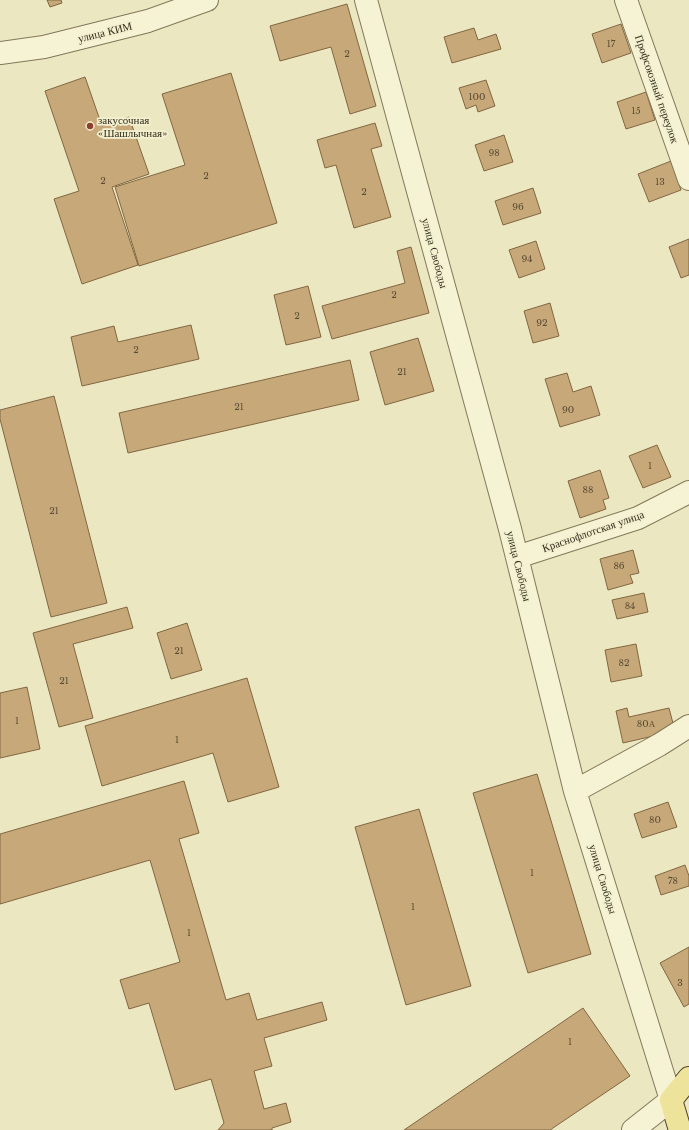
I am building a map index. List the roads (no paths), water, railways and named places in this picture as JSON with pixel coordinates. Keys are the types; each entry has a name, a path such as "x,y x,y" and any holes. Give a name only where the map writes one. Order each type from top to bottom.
{"main road":[{"path":"671,1100 689,1078"},
{"name":"улица Свободы","path":"671,1100 680,1130"}],"street":[{"name":"улица КИМ","path":"0,54 44,47 148,21 207,0"},
{"name":"улица Свободы","path":"366,0 517,557 575,791 671,1100"},
{"name":"Профсоюзный переулок","path":"626,0 689,179"},
{"name":"Краснофлотская улица","path":"517,557 638,518 689,492"},
{"path":"575,791 659,745 689,726"},
{"path":"634,1130 671,1100"}],"place":[{"name":"закусочная «Шашлычная»","path":"90,126"}]}
